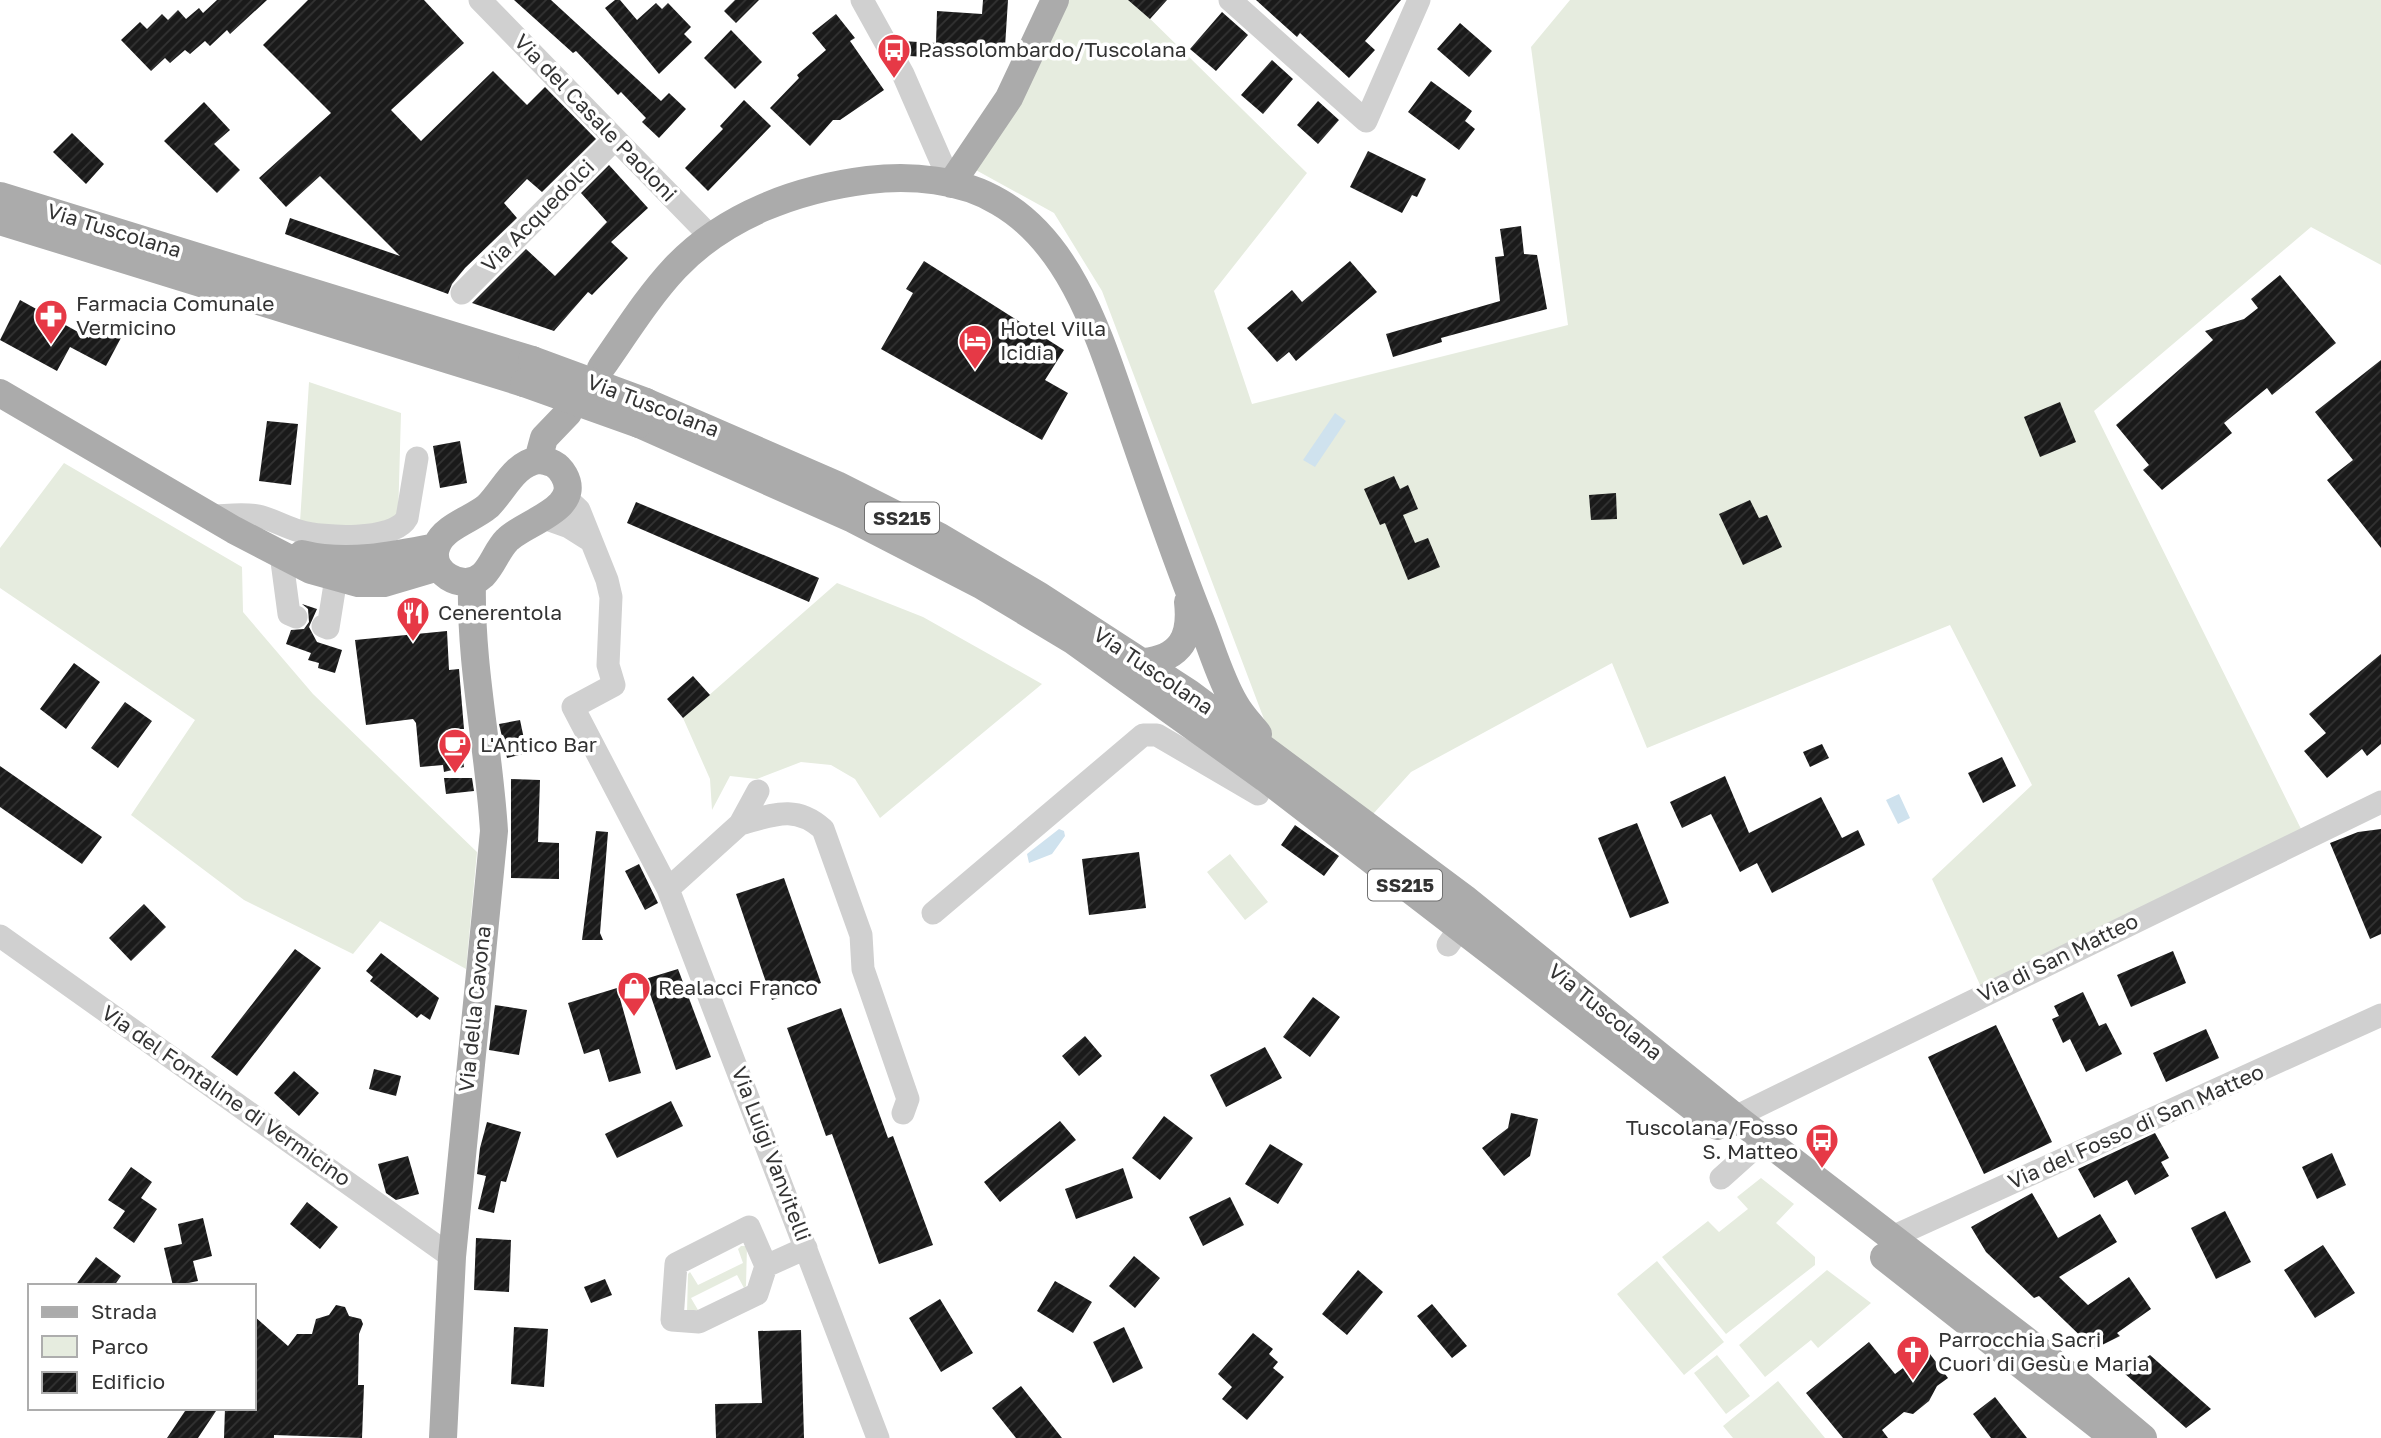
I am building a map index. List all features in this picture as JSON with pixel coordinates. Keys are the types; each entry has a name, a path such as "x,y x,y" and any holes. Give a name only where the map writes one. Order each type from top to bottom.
{"main road":[{"path":"951,184 1003,108 1055,0"},
{"path":"601,368 662,283 710,236 762,208 828,187 894,179 951,184 988,196 1016,214 1050,249 1073,284 1104,351 1184,578 1264,784"},
{"name":"Via Tuscolana","path":"0,196 528,372 837,485 919,526 1009,577 1144,662 1264,784 1464,898 1735,1117 2036,1348 2143,1438"},
{"name":"Via Tuscolana","path":"0,221 528,372"},
{"path":"0,393 234,530 311,570 358,583 384,583 437,557 442,537 489,505 519,469 548,463 566,480 565,497 555,511 508,539 485,573 472,582 458,582 437,557 320,558 234,530"},
{"name":"Via Tuscolana","path":"643,413 1003,597 1110,666 1264,784 1454,937 1750,1153 2114,1438"},
{"path":"1144,662 1170,656 1185,641 1189,619 1184,578"},
{"name":"Via della Cavona","path":"443,1438 453,1257 494,831 475,659 472,582"}],"street":[{"name":"Via del Casale Paoloni","path":"480,0 710,236"},
{"path":"862,0 911,91 951,184"},
{"path":"1230,0 1366,121 1419,0"},
{"name":"Via Acquedolci","path":"462,293 615,139"},
{"path":"209,516 257,516 300,531 338,537 386,531 405,522 407,518 417,458"},
{"path":"565,497 579,510 588,539"},
{"path":"541,517 569,527 588,539"},
{"name":"Via Luigi Vanvitelli","path":"588,539 607,580 611,597 608,665 614,685 573,707 664,880 878,1438"},
{"path":"281,554 289,614 296,617"},
{"path":"323,626 328,628 336,578"},
{"path":"933,913 1143,735 1157,735 1264,784"},
{"path":"740,824 758,792"},
{"name":"Via di San Matteo","path":"1735,1117 2381,802"},
{"path":"664,880 740,824 780,813 794,813 810,818 823,829 861,935 863,969 908,1098 904,1113"},
{"name":"Via del Fontaline di Vermicino","path":"0,936 453,1257"},
{"name":"Via del Fosso di San Matteo","path":"1890,1238 2381,1015"},
{"path":"1721,1178 1750,1153"},
{"path":"766,1266 749,1227 676,1264 672,1320 699,1322 757,1293 766,1266 806,1248"}],"green space":[{"path":"1055,0 1131,0 1307,173 1214,291 1252,404 1568,325 1531,47 1570,0 2381,0 2381,265 2311,227 2094,411 2305,837 1981,987 1932,879 2032,785 1950,625 1647,748 1612,663 1411,772 1364,824 1281,764 1102,291 1054,213 974,169"},
{"path":"309,382 401,413 398,520 356,531 300,522"},
{"path":"64,463 242,567 243,612 313,694 477,852 466,969 380,921 353,954 244,900 131,815 195,720 0,588 0,548"},
{"path":"837,583 923,617 1042,684 880,818 855,779 831,765 801,762 757,779 730,776 712,810 710,779 683,718"},
{"path":"1230,854 1268,902 1245,920 1207,872"},
{"path":"1761,1178 1794,1204 1776,1223 1815,1257 1815,1265 1726,1334 1662,1257 1708,1221 1719,1232 1748,1209 1737,1197"},
{"path":"747,1246 746,1286 744,1288 737,1275 691,1298 698,1310 687,1313 688,1274 690,1272 698,1285 743,1263 738,1249"},
{"path":"1657,1261 1724,1342 1684,1375 1617,1294"},
{"path":"1827,1270 1871,1303 1818,1348 1811,1340 1765,1377 1739,1345"},
{"path":"1717,1355 1750,1396 1726,1414 1694,1373"},
{"path":"1778,1381 1825,1438 1733,1438 1723,1426"}],"water":[{"path":"1335,413 1346,421 1315,467 1303,460"},
{"path":"1899,794 1910,818 1898,824 1886,800"},
{"path":"1059,829 1064,831 1065,836 1052,854 1029,863 1027,854"}],"building":[{"path":"217,0 267,0 230,34 227,30 210,46 205,41 190,54 185,50 170,63 165,58 151,71 121,40 140,22 147,29 162,14 168,20 178,10 186,19 199,8 203,13"},
{"path":"308,0 424,0 464,43 391,110 421,141 493,71 527,105 545,87 596,139 542,192 527,179 504,203 517,218 465,268 452,284 448,294 285,234 290,218 400,256 320,176 286,207 259,178 331,113 263,45"},
{"path":"514,0 551,0 661,101 669,93 686,109 659,138 642,122 646,118 621,92 618,95 576,51 573,53"},
{"path":"615,0 620,0 637,20 656,3 662,9 668,3 691,27 684,34 692,42 659,74 605,8"},
{"path":"735,0 759,0 736,23 724,11"},
{"path":"983,0 1008,0 1005,47 962,45 962,59 909,56 901,41 936,43 937,11 982,14"},
{"path":"1128,0 1167,0 1150,19"},
{"path":"1256,0 1401,0 1365,41 1375,50 1349,78 1300,33 1297,37"},
{"path":"1222,12 1248,35 1216,71 1190,49"},
{"path":"836,14 855,38 850,41 884,90 840,120 833,120 810,146 770,108 799,78 797,75 826,50 812,33"},
{"path":"1460,23 1492,51 1469,77 1437,49"},
{"path":"731,30 762,62 735,89 704,58"},
{"path":"1272,60 1293,79 1263,114 1241,95"},
{"path":"1431,81 1472,111 1465,121 1475,129 1459,150 1408,112"},
{"path":"744,100 771,126 708,191 685,168 723,129 720,126"},
{"path":"1318,101 1339,120 1318,144 1297,125"},
{"path":"204,102 230,130 214,144 240,170 217,193 164,141"},
{"path":"72,133 104,164 86,184 53,152"},
{"path":"1368,151 1426,179 1417,197 1412,195 1402,213 1350,187"},
{"path":"609,165 648,208 611,242 628,258 592,295 588,292 554,331 472,303 526,249 555,276 607,222 581,193"},
{"path":"1521,226 1524,254 1537,255 1547,309 1441,338 1442,342 1393,357 1386,334 1500,301 1495,257 1504,256 1500,229"},
{"name":"Hotel Villa Icidia","path":"924,261 1064,350 1045,380 1068,393 1042,440 881,349 913,293 906,289"},
{"path":"1350,261 1377,292 1296,361 1289,352 1277,362 1247,328 1292,290 1302,302"},
{"path":"2280,275 2336,343 2272,395 2267,388 2224,423 2232,433 2162,490 2143,470 2149,465 2116,425 2213,340 2205,331 2244,319 2258,308 2251,299"},
{"path":"20,300 89,338 98,321 123,334 106,366 70,347 57,371 0,340"},
{"path":"2381,360 2381,548 2327,480 2353,460 2315,412"},
{"path":"2060,402 2076,442 2040,457 2024,417"},
{"path":"267,421 298,424 291,485 259,481"},
{"path":"460,441 467,483 440,488 433,446"},
{"path":"1394,476 1400,489 1408,485 1418,509 1403,515 1415,543 1428,538 1440,567 1408,580 1385,523 1380,525 1364,489"},
{"path":"1616,493 1617,519 1591,520 1589,495"},
{"path":"1750,500 1759,518 1767,515 1782,547 1743,565 1719,514"},
{"path":"636,502 819,578 809,602 627,523"},
{"path":"302,604 317,609 309,627 317,642 342,650 335,673 318,668 319,663 308,660 311,653 286,644 291,630 304,629 309,622 308,609"},
{"path":"447,631 449,670 459,669 464,729 459,729 464,767 444,772 443,765 420,767 416,723 413,719 366,725 355,640"},
{"path":"2381,654 2381,744 2367,756 2362,749 2327,778 2304,751 2326,733 2309,714"},
{"path":"74,663 100,682 66,729 40,709"},
{"path":"693,676 710,695 683,718 667,699"},
{"path":"125,702 152,721 118,768 91,748"},
{"path":"520,720 527,753 507,758 499,724"},
{"path":"1822,744 1829,758 1810,767 1803,752"},
{"path":"2002,757 2016,786 1983,803 1968,773"},
{"path":"0,766 102,837 82,864 0,807"},
{"path":"1725,776 1749,833 1821,797 1842,838 1858,830 1865,845 1772,893 1757,863 1740,872 1711,814 1682,828 1670,802"},
{"path":"444,778 472,778 474,791 446,794"},
{"path":"511,779 540,780 538,842 559,843 559,879 511,878"},
{"path":"1637,823 1669,903 1630,918 1598,838"},
{"path":"1295,825 1339,856 1324,876 1281,845"},
{"path":"2381,829 2381,934 2370,939 2330,843 2358,832"},
{"path":"596,831 608,832 600,933 603,940 582,940"},
{"path":"1139,852 1146,908 1089,915 1082,859"},
{"path":"639,864 658,903 645,910 625,871"},
{"path":"784,878 821,983 772,1000 736,894"},
{"path":"144,904 166,927 131,961 109,938"},
{"path":"295,949 321,968 237,1076 211,1057"},
{"path":"2173,951 2186,983 2131,1007 2117,975"},
{"path":"381,953 439,998 430,1020 421,1014 417,1018 370,981 373,977 366,971"},
{"path":"678,969 711,1057 676,1070 645,979"},
{"path":"617,988 641,1073 609,1082 599,1049 584,1054 568,1003"},
{"path":"2083,992 2099,1026 2106,1023 2122,1054 2086,1072 2070,1039 2063,1043 2052,1019 2059,1016 2054,1006"},
{"path":"1313,997 1340,1017 1310,1057 1283,1037"},
{"path":"495,1005 527,1010 519,1055 489,1050"},
{"path":"841,1008 888,1138 893,1136 933,1245 879,1264 832,1134 826,1136 787,1028"},
{"path":"1996,1025 2052,1142 1984,1174 1928,1057"},
{"path":"2206,1029 2219,1058 2166,1082 2153,1053"},
{"path":"1085,1036 1102,1056 1079,1076 1062,1056"},
{"path":"1265,1047 1282,1078 1226,1107 1210,1075"},
{"path":"374,1069 401,1076 396,1096 369,1089"},
{"path":"294,1071 319,1093 299,1116 274,1093"},
{"path":"671,1101 683,1126 617,1158 605,1134"},
{"path":"1511,1113 1538,1119 1530,1156 1504,1176 1482,1148 1508,1128"},
{"path":"1164,1116 1193,1138 1160,1180 1132,1158"},
{"path":"1060,1121 1076,1140 1000,1202 984,1182"},
{"path":"487,1122 521,1132 506,1182 501,1181 494,1213 478,1209 486,1176 477,1174"},
{"path":"2155,1133 2169,1158 2161,1162 2169,1176 2135,1195 2127,1180 2094,1198 2078,1169"},
{"path":"1270,1144 1303,1164 1278,1204 1245,1184"},
{"path":"2332,1153 2346,1185 2317,1199 2302,1167"},
{"path":"408,1156 419,1194 396,1200 386,1193 378,1164"},
{"path":"131,1167 152,1182 141,1198 157,1209 134,1243 113,1228 125,1211 108,1200"},
{"path":"1123,1168 1133,1198 1076,1219 1065,1189"},
{"path":"2032,1193 2058,1238 2100,1214 2117,1242 2059,1277 2088,1305 2129,1277 2151,1309 2117,1333 2120,1336 2094,1349 2039,1296 2034,1298 1986,1252 1971,1227"},
{"path":"1230,1197 1244,1225 1203,1246 1189,1217"},
{"path":"307,1202 338,1227 320,1249 290,1224"},
{"path":"2225,1211 2251,1262 2216,1279 2191,1228"},
{"path":"203,1218 212,1256 193,1261 198,1281 173,1284 164,1248 182,1244 178,1224"},
{"path":"476,1238 511,1240 509,1292 474,1290"},
{"path":"2323,1245 2355,1293 2315,1318 2284,1270"},
{"path":"1134,1256 1160,1278 1135,1308 1109,1286"},
{"path":"96,1257 121,1276 115,1284 76,1284"},
{"path":"1358,1270 1383,1292 1347,1335 1322,1314"},
{"path":"605,1279 612,1295 591,1303 584,1287"},
{"path":"1055,1281 1092,1302 1073,1333 1037,1311"},
{"path":"940,1299 973,1353 941,1372 909,1318"},
{"path":"1432,1304 1467,1346 1452,1358 1417,1316"},
{"path":"336,1305 345,1307 349,1316 361,1319 363,1324 359,1334 358,1385 364,1385 362,1438 274,1435 274,1438 224,1438 225,1410 256,1410 256,1318 288,1346 297,1334 312,1334 316,1319 329,1315"},
{"path":"514,1327 548,1329 544,1387 511,1384"},
{"path":"1124,1327 1143,1368 1113,1383 1093,1342"},
{"path":"801,1330 804,1438 716,1438 715,1404 762,1403 758,1331"},
{"path":"1253,1333 1273,1349 1269,1354 1278,1362 1273,1368 1284,1377 1247,1420 1222,1399 1232,1387 1218,1374"},
{"path":"1869,1342 1895,1374 1927,1350 1948,1378 1937,1386 1929,1401 1913,1414 1904,1412 1882,1430 1888,1438 1843,1438 1806,1393"},
{"path":"2150,1355 2211,1409 2186,1428 2124,1373"},
{"path":"1021,1386 1062,1438 1016,1438 992,1408"},
{"path":"1995,1397 2027,1438 1991,1438 1973,1414"},
{"path":"186,1410 217,1410 198,1438 167,1438"}],"place":[{"name":"Passolombardo/Tuscolana","path":"894,80"},
{"name":"Farmacia Comunale Vermicino","path":"51,346"},
{"name":"Hotel Villa Icidia","path":"975,371"},
{"name":"Cenerentola","path":"413,643"},
{"name":"L'Antico Bar","path":"455,775"},
{"name":"Realacci Franco","path":"634,1018"},
{"name":"Tuscolana/Fosso S. Matteo","path":"1822,1170"},
{"name":"Parrocchia Sacri Cuori di Gesù e Maria","path":"1913,1382"}]}
